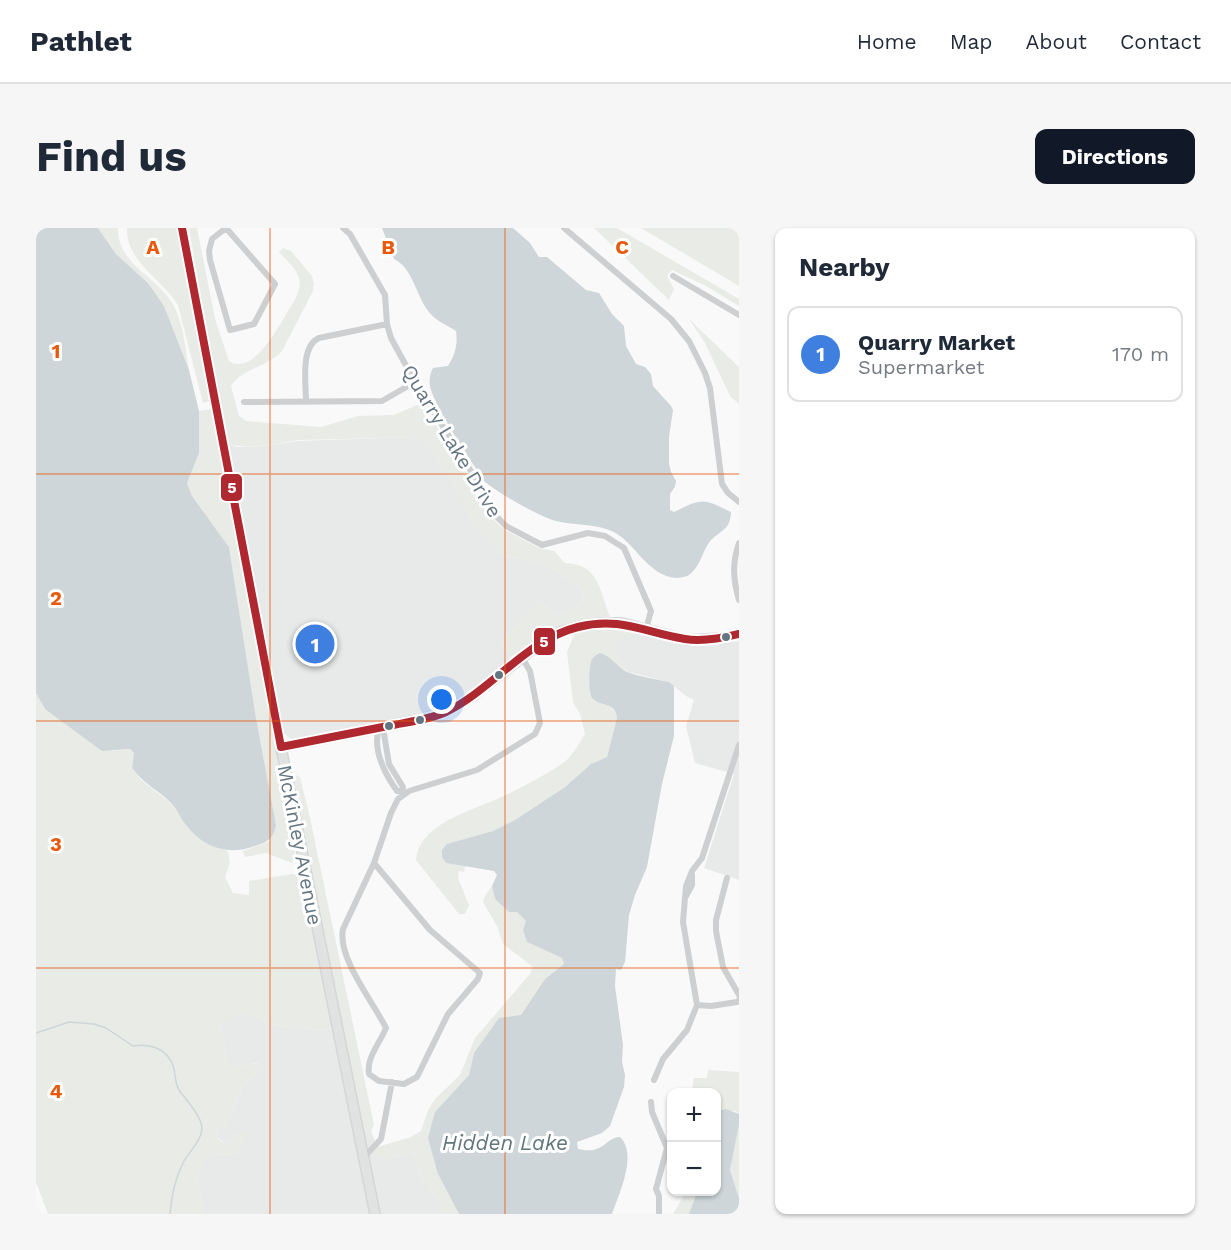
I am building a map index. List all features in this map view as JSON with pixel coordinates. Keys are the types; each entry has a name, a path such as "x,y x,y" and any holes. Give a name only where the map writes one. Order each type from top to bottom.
{"main road":[{"name":"McKinley Avenue","path":"182,228 281,747 375,1214"},
{"path":"281,747 418,720 454,709 521,656 552,636 580,626 622,623 687,640 724,638 739,634"}],"street":[{"path":"226,228 274,284 254,324 230,330 209,255 212,239 226,228"},
{"name":"Quarry Lake Drive","path":"343,228 350,234 385,295 390,338 500,521 542,545 588,533 605,536 624,548 651,611 646,629"},
{"path":"564,228 671,319 689,340 710,388 722,484 728,493 739,502"},
{"path":"673,276 739,315"},
{"path":"306,402 307,351 311,343 319,338 387,324"},
{"path":"244,402 382,401 415,382"},
{"path":"739,543 733,566 739,600"},
{"path":"374,863 430,930 480,973 478,979 448,1014 417,1077 404,1084 379,1081 369,1074 370,1060 386,1028 357,981 342,935 374,863 395,802 403,793 477,770 535,734 540,723 530,671 521,656"},
{"path":"379,728 384,734 389,764 403,787 403,793"},
{"path":"654,1080 663,1059 687,1030 697,1005 682,922 686,897 692,885 692,871 702,858 739,745"},
{"path":"727,878 716,920 716,931 723,967 739,995"},
{"path":"697,1005 711,1006 739,1000"},
{"path":"364,1157 381,1140 392,1082"},
{"path":"651,1102 651,1112 667,1148 656,1190 659,1196 659,1214"}],"shaded area":[{"path":"98,228 118,228 119,241 124,252 158,286 174,306 182,329 189,370 164,306 148,283 116,254"},
{"path":"127,228 178,228 209,401 203,403 178,305 132,251"},
{"path":"189,228 197,228 215,319 229,361 238,364 246,362 262,350 296,298 300,283 298,275 279,252 283,248 291,251 312,276 313,291 282,351 270,361 242,375 231,386 239,416 246,421 321,427 358,416 394,415 417,405 425,407 495,521 505,530 539,548 554,551 565,563 576,564 591,573 600,588 610,617 580,621 548,632 514,657 500,644 539,601 559,617 579,606 583,596 582,590 555,570 524,559 503,556 464,512 467,509 431,449 423,441 414,437 301,440 254,447 227,443"},
{"path":"594,228 617,228 739,299 739,306 706,286 672,270 667,276 674,289 669,300"},
{"path":"641,228 739,228 739,286"},
{"path":"689,319 739,367 739,404 730,396 705,343"},
{"path":"212,409 296,857 292,863 266,853 245,857 243,851 268,842 276,825 256,718 229,547 192,496 187,483 199,453 199,411"},
{"path":"414,437 423,441 431,449 468,509 465,512 503,556 524,559 555,570 582,590 583,596 579,606 559,617 539,601 500,644 514,657 469,695 449,706 428,713 298,739 289,738 283,732 278,719 227,443 237,447 254,447 298,441"},
{"path":"599,628 632,630 630,637 617,639 617,655 628,672 616,665 605,654 594,700 609,706 614,710 617,718 607,757 591,764 565,787 515,820 493,831 448,844 446,863 465,865 464,872 459,871 458,878 469,905 465,914 459,914 416,860 420,847 427,836 438,826 527,784 563,763 575,750 585,734 580,714 573,702 567,652 575,633"},
{"path":"632,630 679,643 696,645 739,641 739,880 704,868 734,774 695,763 686,726 694,700 669,682 628,672 617,655 617,639"},
{"path":"36,693 45,709 112,751 130,749 134,753 132,768 140,779 173,805 187,826 206,843 228,851 230,863 225,877 233,893 249,895 249,881 292,874 302,878 332,1028 323,1030 269,1025 247,1013 225,1019 221,1025 227,1063 234,1066 260,1063 263,1067 244,1085 226,1125 217,1130 218,1139 227,1145 239,1132 244,1132 246,1136 237,1154 212,1157 196,1174 204,1214 48,1214 36,1182"},
{"path":"296,775 300,777 310,818 374,1125 368,1133 363,1128 292,779"},
{"path":"492,886 495,899 517,912 526,921 527,942 562,958 564,964 545,979 521,1015 474,1053 469,1075 435,1112 438,1174 459,1214 442,1214 441,1203 422,1181 413,1152 382,1159 373,1155 377,1147 411,1137 421,1131 429,1108 460,1075 475,1038 530,974 533,967 503,944 497,926 483,902"},
{"path":"247,1013 269,1025 323,1030 343,1026 363,1128 368,1133 371,1131 382,1159 413,1152 422,1181 441,1203 442,1214 204,1214 196,1174 205,1160 213,1155 237,1154 239,1132 227,1145 218,1138 217,1130 226,1125 244,1085 263,1067 259,1063 234,1066 227,1063 221,1025 225,1018"},
{"path":"708,1070 739,1072 739,1114 735,1111 721,1111 721,1088 693,1088 694,1078 707,1078"},
{"path":"739,1125 739,1198 730,1170"},
{"path":"684,1196 696,1196 689,1214 673,1214"}],"water":[{"path":"36,228 98,228 116,254 148,283 164,306 189,370 199,411 199,453 187,483 192,496 229,547 256,718 276,825 271,837 260,845 226,850 201,839 186,825 173,805 141,779 132,768 134,753 130,749 102,751 45,709 36,693"},
{"path":"382,228 513,228 530,243 539,257 547,257 586,290 599,293 612,314 624,326 626,346 636,364 645,367 651,374 653,386 673,410 669,437 669,463 676,481 670,494 670,510 674,512 697,502 708,502 731,512 728,525 710,541 698,565 688,576 676,578 666,576 650,566 614,532 600,527 549,519 518,504 484,481 446,420 430,386 433,368 448,366 452,358 456,345 456,331 429,312 406,269 394,259"},
{"name":"Hidden Lake","path":"600,653 627,672 669,682 674,686 674,736 662,784 647,867 629,915 625,962 621,970 616,969 615,986 623,1045 624,1087 610,1126 602,1133 577,1142 578,1149 594,1150 620,1137 627,1153 625,1174 612,1214 459,1214 438,1174 428,1138 435,1112 469,1075 474,1053 499,1018 521,1015 545,979 564,964 562,958 527,942 523,930 526,921 517,912 509,912 495,899 492,886 497,875 494,871 446,863 442,857 442,850 447,844 493,831 515,820 565,787 591,764 607,757 617,718 614,709 591,697 592,660"},
{"path":"726,1109 739,1114 730,1170 739,1198 739,1214 689,1214 696,1196 721,1196 721,1110"}],"waterway":[{"path":"36,1033 69,1022 94,1024 106,1028 133,1046 145,1045 161,1050 169,1058 177,1087 197,1114 202,1129 200,1138 178,1174 170,1214"}],"transit line":[{"name":"5","path":"182,228 281,747"},
{"name":"5","path":"281,747 432,717 446,712 479,691 542,643 559,633 578,627 593,624 620,624 692,640 739,634"}],"place":[{"name":"Quarry Market","path":"315,644"}]}
